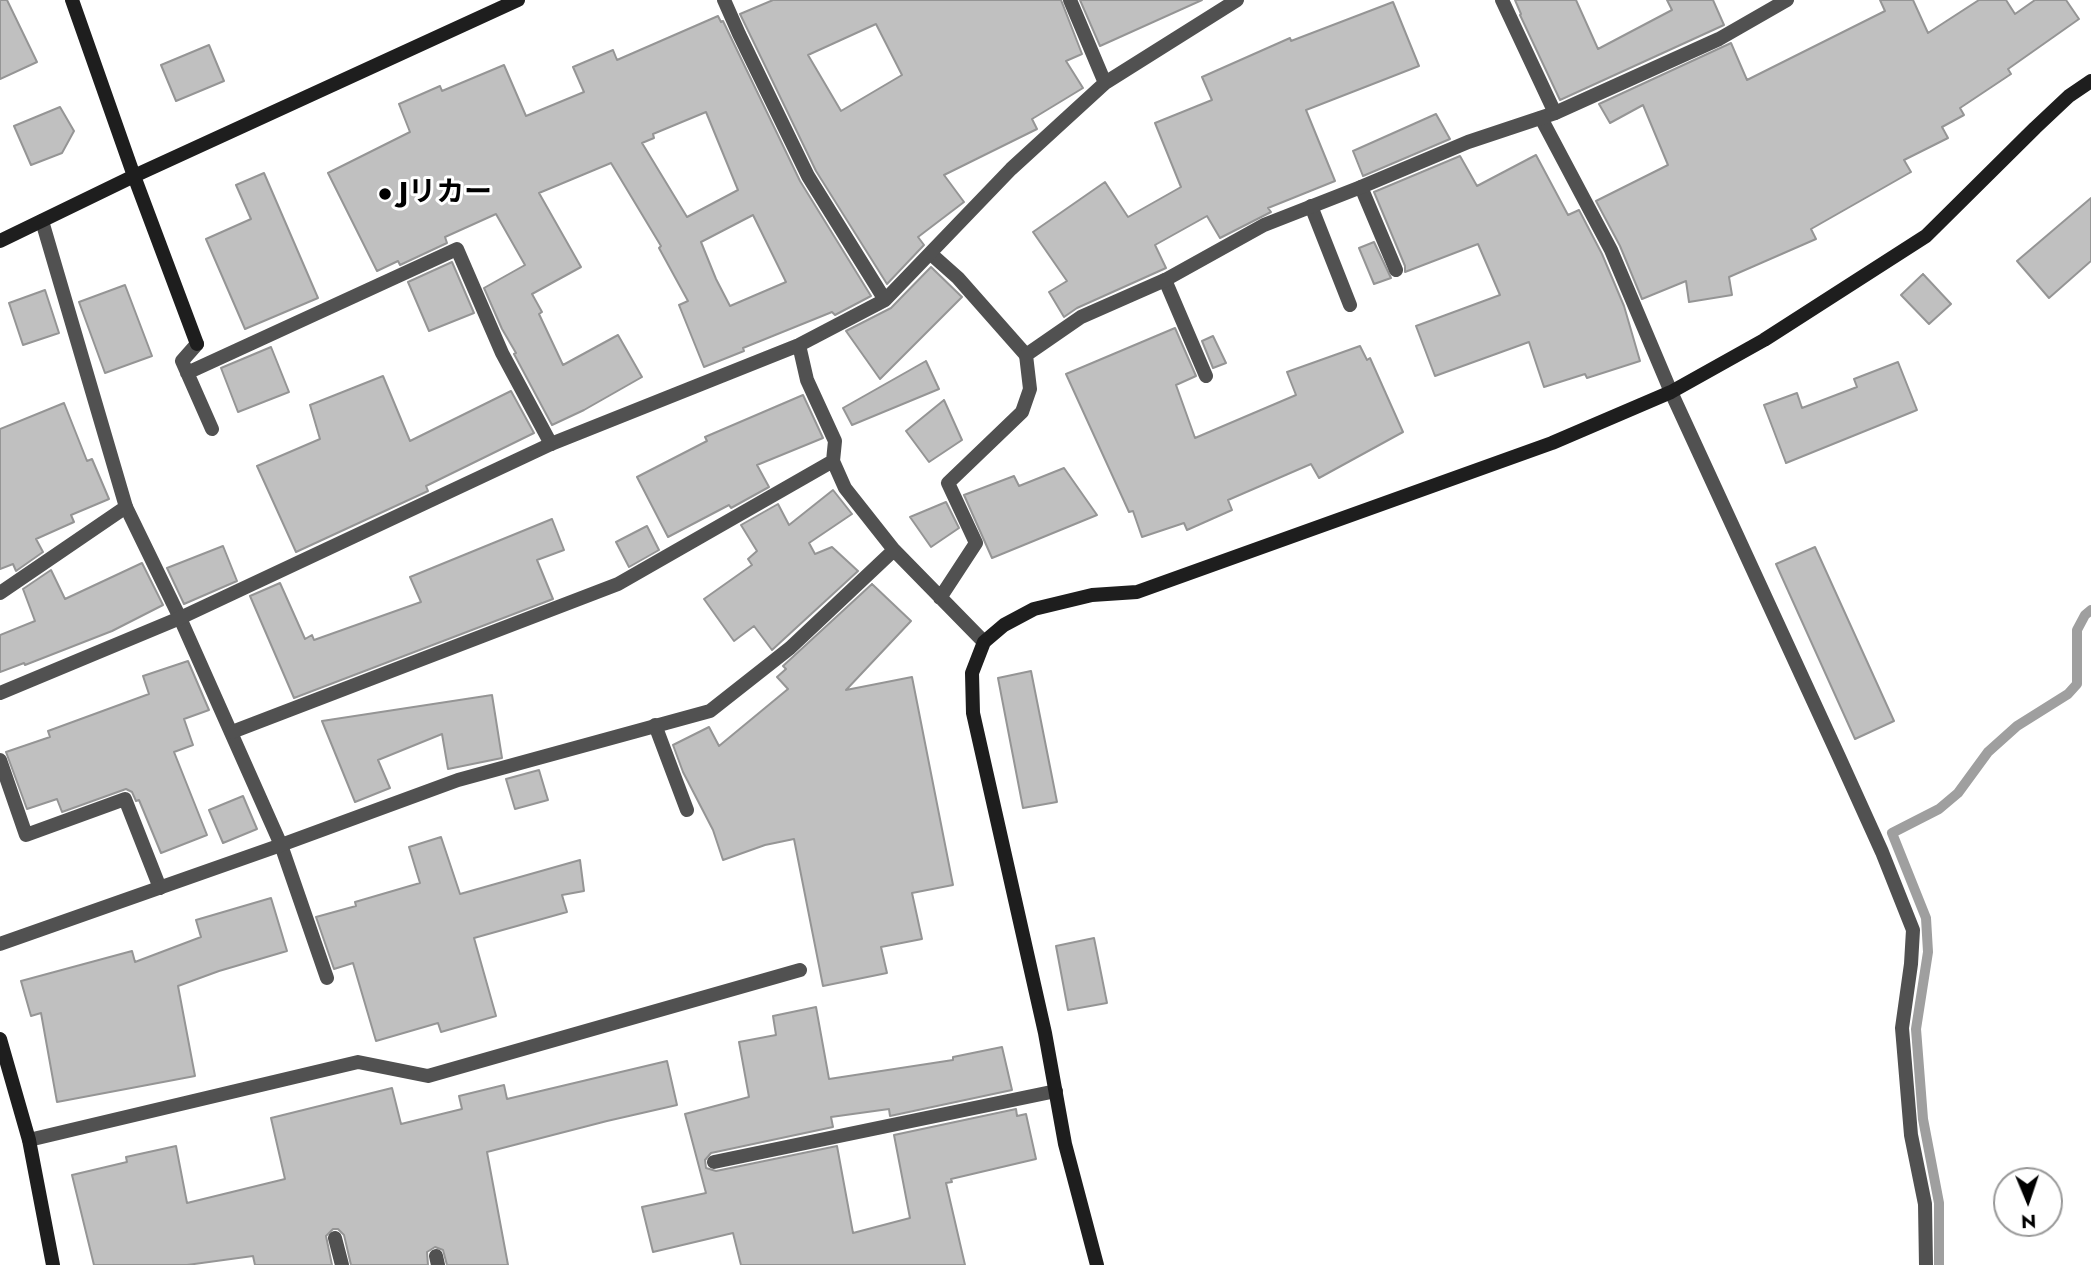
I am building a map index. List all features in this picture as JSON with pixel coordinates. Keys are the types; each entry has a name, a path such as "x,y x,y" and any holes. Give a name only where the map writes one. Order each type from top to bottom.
{"street":[{"path":"72,0 197,344 182,361 212,429"},
{"path":"0,241 134,176 518,0"},
{"path":"724,0 808,176 885,300"},
{"path":"1070,0 1105,83"},
{"path":"0,693 180,618 551,444 799,345 885,300 1011,169 1105,83 1237,0"},
{"path":"1502,0 1555,113"},
{"path":"1026,355 1081,317 1165,280 1264,225 1468,142 1555,113 1719,39 1787,0"},
{"path":"1097,1265 1065,1144 1056,1091 973,713 972,673 984,642 1004,625 1034,609 1092,595 1137,592 1552,443 1671,392 1764,340 1926,236 2069,96 2091,82"},
{"path":"1541,118 1611,250 1671,392 1882,852 1913,930 1902,1028 1911,1135 1925,1204 1926,1265"},
{"path":"1361,187 1396,270"},
{"path":"1311,206 1350,305"},
{"path":"42,221 127,507 232,732 281,845 327,978"},
{"path":"187,373 457,249 502,353 551,444"},
{"path":"931,254 958,278 1026,355 1030,389 1022,412 948,483 976,543 940,598"},
{"path":"1165,280 1206,376"},
{"path":"799,345 807,380 835,440 833,461 845,488 894,550 984,642"},
{"path":"232,732 618,584 833,461"},
{"path":"0,593 127,507"},
{"path":"0,944 458,780 710,711 790,648 894,550"},
{"path":"655,725 687,810"},
{"path":"0,760 26,835 125,799 160,888"},
{"path":"29,1140 358,1062 428,1076 800,970"},
{"path":"0,1039 29,1140 53,1265"},
{"path":"714,1162 1056,1091"},
{"path":"335,1238 342,1265"}],"building":[{"path":"0,0 7,0 37,62 0,79"},
{"path":"773,0 1061,0 1082,54 1066,61 1083,88 1032,119 1037,129 944,175 964,202 918,237 924,245 887,284 816,171 740,14","holes":["876,24 902,75 841,111 808,55"]},
{"path":"1080,0 1202,0 1100,46"},
{"path":"1515,0 1576,0 1598,49 1672,10 1667,0 1713,0 1724,25 1560,100"},
{"path":"1880,0 1913,0 1928,33 1979,0 2006,0 2015,14 2035,0 2066,0 2079,19 2008,69 2011,74 1960,108 1964,115 1942,127 1948,138 1904,160 1911,172 1811,229 1816,239 1729,277 1732,295 1689,302 1686,281 1642,299 1620,246 1596,201 1668,165 1643,105 1610,123 1599,104 1731,43 1747,80 1885,11"},
{"path":"1393,2 1419,66 1306,110 1335,181 1268,208 1271,212 1220,238 1207,216 1155,245 1166,268 1077,308 1064,317 1049,292 1067,281 1033,232 1105,182 1128,217 1181,187 1155,123 1212,100 1202,77 1290,38 1291,41"},
{"path":"718,16 721,22 723,21 800,181 871,296 835,315 832,312 704,367 679,305 688,301 659,248 661,246 611,163 539,193 581,267 532,294 563,365 618,335 642,377 552,425 514,354 516,353 484,288 525,265 496,214 445,237 447,243 400,265 398,261 377,271 328,173 410,132 399,104 440,86 442,91 504,65 526,116 584,92 573,67 613,50 617,60","holes":["706,112 738,190 687,217 642,143 654,138 653,134","753,215 786,282 730,306 701,242"]},
{"path":"209,45 224,81 176,101 161,65"},
{"path":"60,107 74,131 62,153 31,165 14,126"},
{"path":"1436,114 1450,139 1363,176 1353,151"},
{"path":"1536,155 1568,215 1579,210 1602,254 1624,306 1640,361 1587,378 1585,374 1544,387 1529,342 1435,376 1416,326 1500,295 1478,244 1405,272 1405,266 1374,192 1460,156 1477,186"},
{"path":"264,173 318,298 245,329 206,239 251,219 236,185"},
{"path":"2091,198 2091,261 2049,298 2017,261"},
{"path":"1374,242 1391,278 1374,284 1359,248"},
{"path":"452,262 474,313 429,331 408,282"},
{"path":"931,267 962,297 880,379 846,331 891,308"},
{"path":"1923,274 1951,304 1929,324 1901,295"},
{"path":"125,285 152,356 105,373 79,302"},
{"path":"45,290 59,333 23,345 9,303"},
{"path":"1175,328 1196,376 1176,385 1195,438 1296,395 1287,372 1360,346 1367,360 1370,358 1403,432 1319,478 1311,464 1228,500 1232,510 1187,530 1184,523 1142,537 1133,511 1129,512 1066,374"},
{"path":"1213,336 1226,363 1213,368 1202,341"},
{"path":"271,347 289,392 238,412 221,368"},
{"path":"926,361 939,389 852,425 843,408"},
{"path":"1898,362 1917,410 1786,463 1764,405 1797,393 1802,408 1857,387 1854,379"},
{"path":"383,376 410,441 511,391 534,433 426,486 428,491 296,552 257,466 320,439 310,405"},
{"path":"803,395 823,438 757,465 769,487 668,537 637,477 707,441 705,437"},
{"path":"944,400 962,440 929,462 906,431"},
{"path":"64,403 87,461 92,459 109,499 71,515 74,522 36,539 43,552 16,571 13,564 0,569 0,429"},
{"path":"1064,468 1097,515 992,558 964,495 1014,476 1019,486"},
{"path":"833,490 852,514 809,543 815,554 832,547 858,571 772,650 754,626 734,641 704,599 752,565 748,559 757,551 741,525 778,504 789,525"},
{"path":"946,502 959,528 931,547 910,517"},
{"path":"552,519 564,550 537,560 553,599 294,698 250,596 280,583 305,639 312,635 314,640 421,602 410,577"},
{"path":"647,526 659,550 629,567 616,542"},
{"path":"223,546 237,581 184,604 167,568"},
{"path":"1815,547 1894,721 1855,739 1776,564"},
{"path":"142,563 163,605 112,631 0,672 0,635 35,621 23,589 51,570 65,599"},
{"path":"872,584 911,621 846,690 912,677 953,885 912,893 922,939 881,947 887,973 823,986 794,839 765,845 723,860 713,830 683,772 673,745 709,727 719,746 788,689 777,677 786,669 783,666"},
{"path":"188,661 209,710 184,719 193,745 174,752 207,835 161,853 139,800 136,801 132,792 126,789 62,812 57,799 27,809 6,752 50,737 48,731 149,694 143,676"},
{"path":"1031,671 1057,802 1023,808 998,678"},
{"path":"492,695 502,758 448,769 442,734 378,760 390,788 355,802 322,721"},
{"path":"539,770 548,800 515,809 506,779"},
{"path":"243,796 257,829 223,843 209,810"},
{"path":"441,837 460,894 580,860 584,891 562,895 567,912 474,938 496,1016 441,1032 438,1023 376,1041 353,963 334,969 316,917 356,906 355,902 420,883 409,847"},
{"path":"271,898 287,951 178,986 195,1076 57,1102 41,1013 31,1016 21,981 132,951 135,962 201,937 196,920"},
{"path":"1094,938 1107,1003 1068,1010 1056,946"},
{"path":"816,1007 829,1079 953,1060 953,1057 1002,1047 1012,1090 890,1116 889,1109 831,1117 833,1127 711,1153 705,1160 706,1168 716,1171 837,1146 853,1233 910,1218 894,1135 1016,1109 1017,1116 1026,1114 1036,1159 951,1179 952,1182 946,1183 965,1265 741,1265 733,1233 653,1252 642,1207 706,1193 685,1114 749,1097 739,1042 776,1035 773,1016"},
{"path":"667,1061 677,1105 487,1152 508,1265 447,1265 443,1250 435,1247 427,1252 428,1265 351,1265 344,1235 338,1229 333,1229 326,1236 332,1265 255,1265 253,1256 187,1265 94,1265 72,1175 127,1162 126,1157 176,1146 187,1203 285,1179 271,1118 392,1088 401,1124 462,1109 459,1096 504,1085 507,1099"}],"waterway":[{"path":"1939,1265 1939,1203 1923,1119 1916,1029 1928,952 1926,918 1892,833 1939,809 1958,793 1988,752 2017,726 2068,694 2077,684 2077,630 2091,610"}],"place":[{"name":"Jリカー","path":"385,194"}]}
